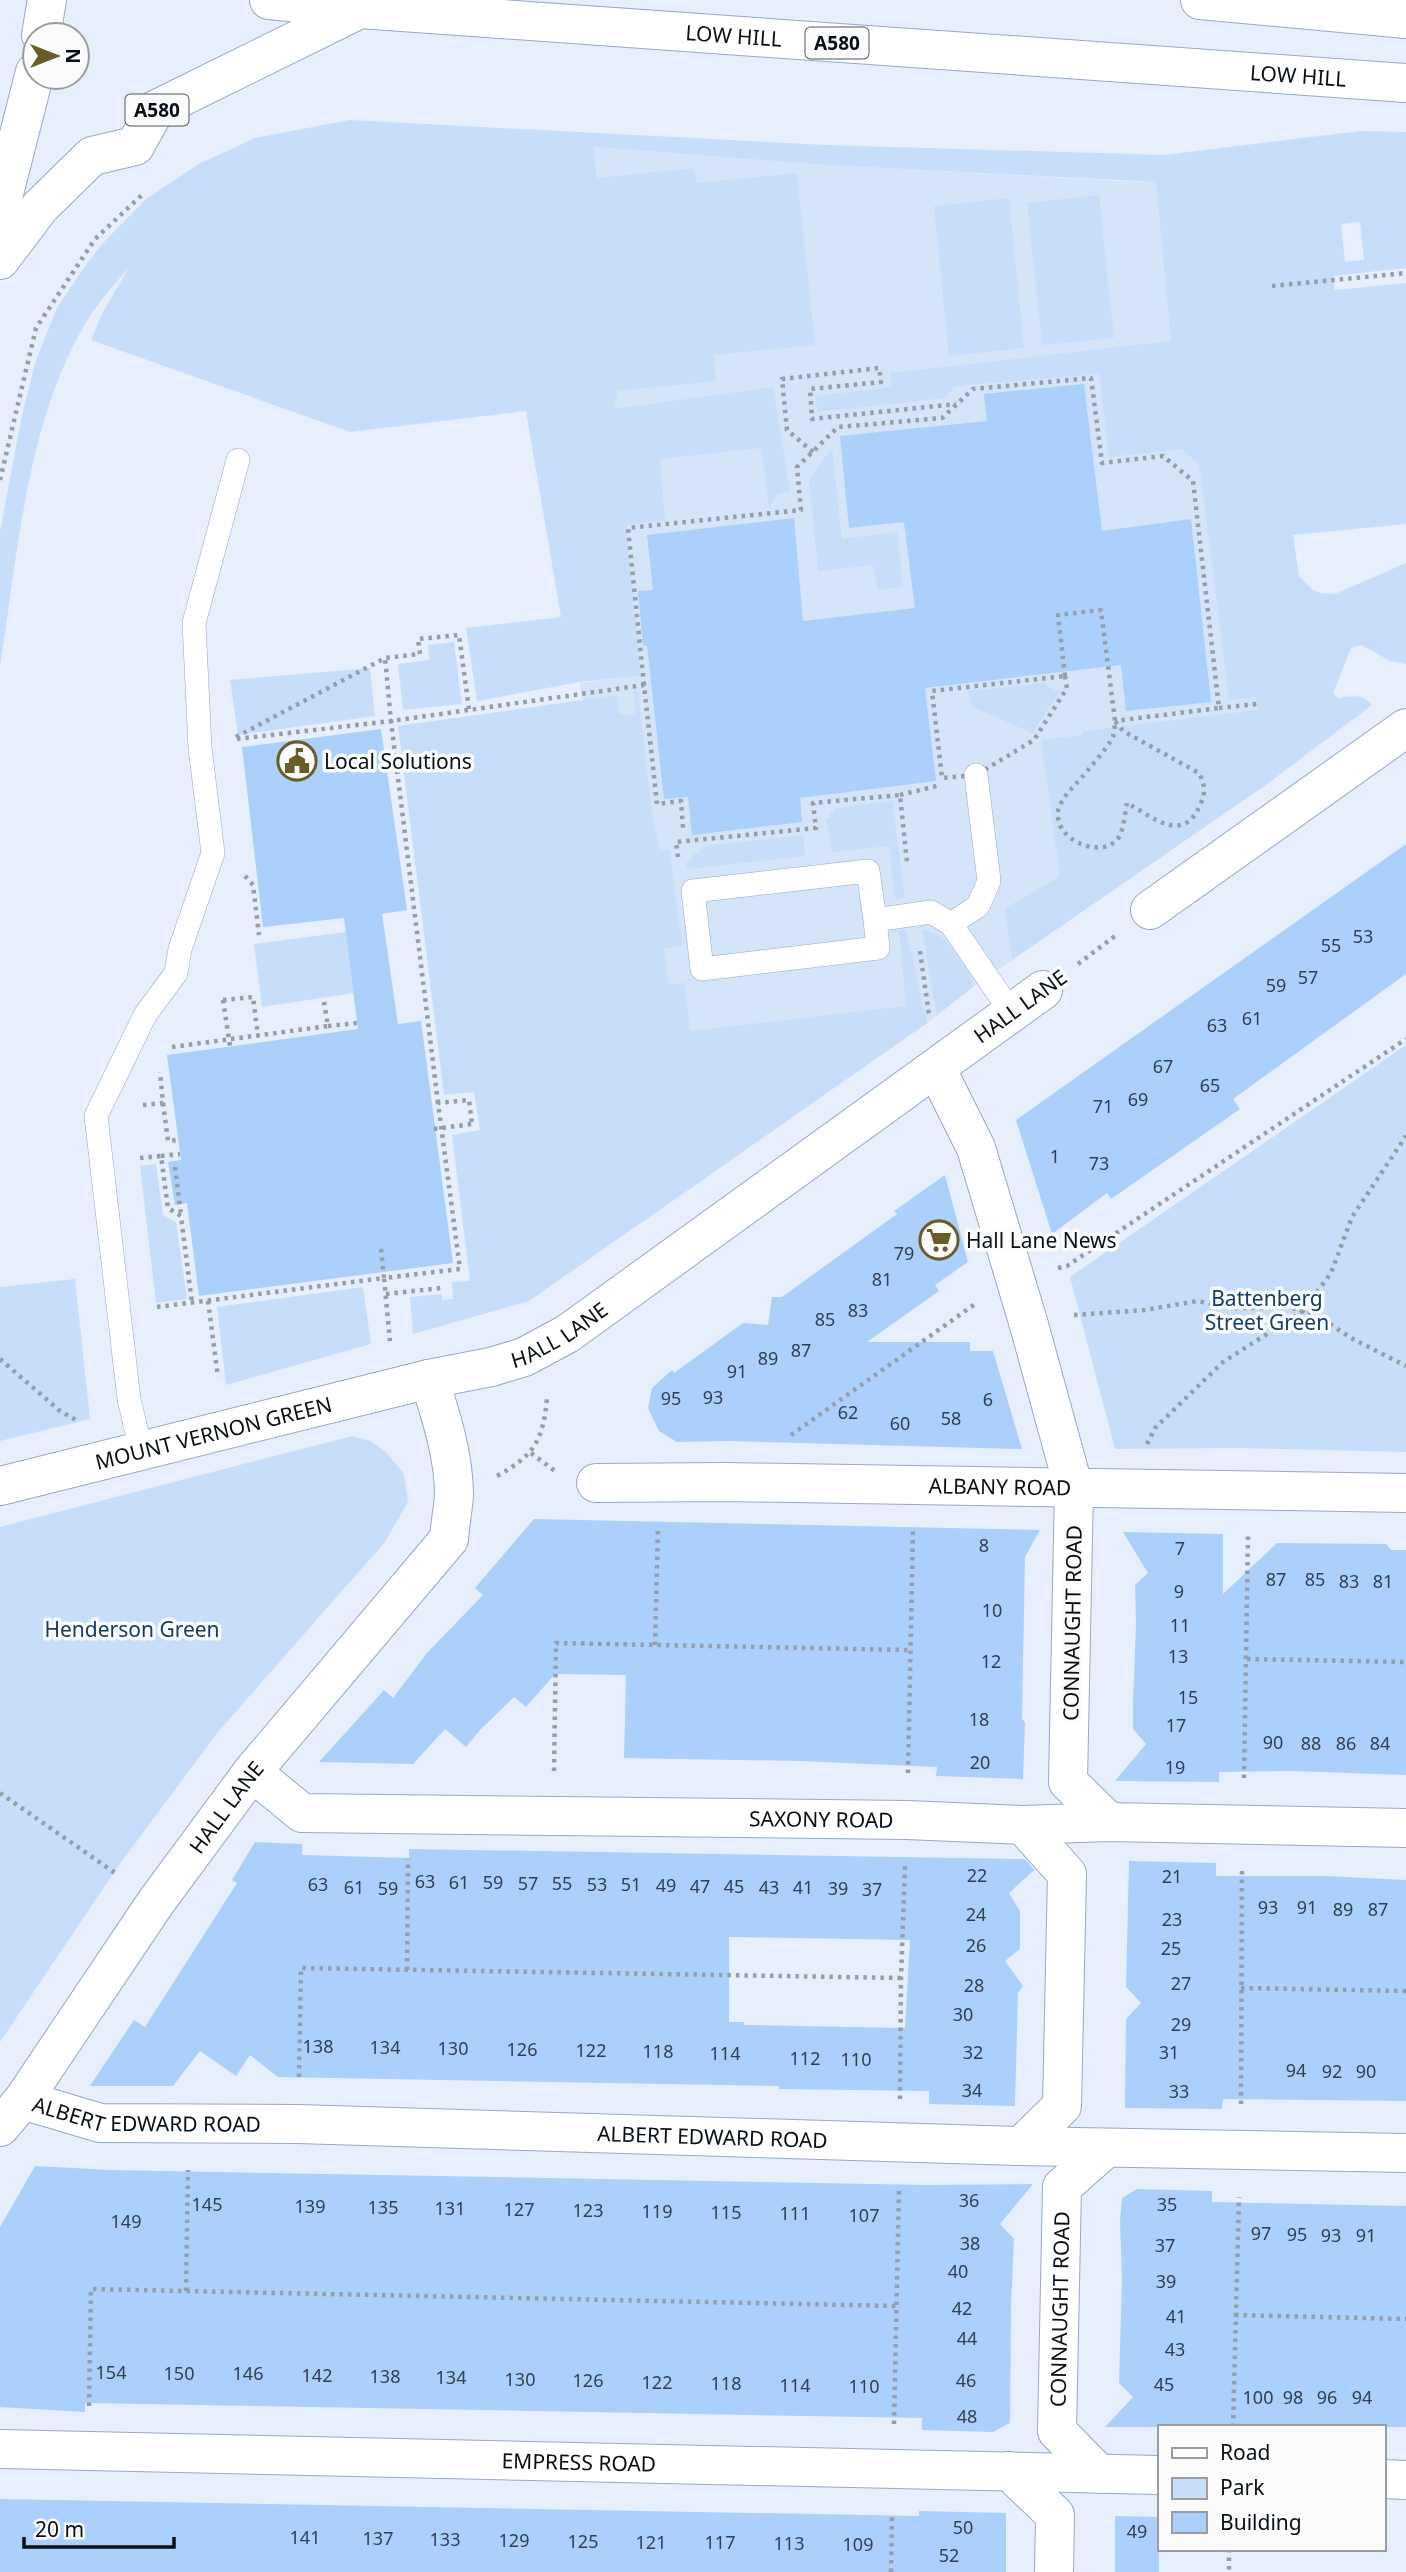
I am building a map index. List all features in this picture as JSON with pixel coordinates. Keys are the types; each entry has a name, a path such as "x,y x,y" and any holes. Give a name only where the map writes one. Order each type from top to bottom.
{"main road":[{"path":"43,21 47,0"},
{"name":"LOW HILL","path":"269,0 360,9 1406,83"},
{"path":"1200,0 1406,19"},
{"name":"A580","path":"0,260 40,207 92,156 135,146 155,110 360,9"},
{"path":"0,209 30,91"},
{"path":"1150,910 1406,728"},
{"name":"HALL LANE","path":"11,2113 156,1902 252,1772 449,1539 454,1495 444,1428 412,1383 491,1367 524,1357 567,1334 1043,990"},
{"name":"CONNAUGHT ROAD","path":"936,1068 976,1148 1015,1276 1074,1489 1054,2572"},
{"name":"MOUNT VERNON GREEN","path":"0,1486 412,1383"},
{"name":"ALBANY ROAD","path":"596,1483 1406,1493"},
{"name":"SAXONY ROAD","path":"252,1772 302,1813 907,1820 1023,1825 1110,1822 1406,1828"},
{"path":"1068,1782 1110,1822"},
{"path":"1023,1825 1067,1874"},
{"path":"1021,2146 1062,2106"},
{"name":"ALBERT EDWARD ROAD","path":"11,2113 100,2123 298,2124 1021,2146 1406,2153"},
{"name":"CONNAUGHT ROAD","path":"1062,2188 1106,2148"},
{"name":"CONNAUGHT ROAD","path":"1057,2431 1099,2474"},
{"name":"EMPRESS ROAD","path":"0,2449 1158,2475"},
{"path":"1009,2471 1055,2515"},
{"path":"1385,2479 1406,2480"}],"lane":[{"path":"137,1451 96,1116 145,1015 176,973 180,950 213,853 200,748 194,623 238,460"},
{"path":"951,924 978,906 989,881 976,775"},
{"path":"869,871 875,920 878,948 702,969 693,891 869,871"},
{"path":"875,920 932,912 951,924 1011,1012"}],"path":[{"path":"0,480 36,328 95,239 150,187"},
{"path":"1272,286 1406,273"},
{"path":"813,452 787,430 782,379 879,368 881,382 810,389 812,419 957,404"},
{"path":"683,828 681,802 657,804 628,528 801,510 797,467 838,427 942,418 973,389 1091,378 1102,463 1163,456 1194,481 1220,708"},
{"path":"942,778 976,775 1034,740 1068,688 1058,615 1101,610 1115,721 1113,737 1064,797 1058,810 1059,825 1066,836 1084,846 1101,847 1111,844 1119,837 1127,803 1170,826 1188,824 1198,811 1203,798 1204,784 1199,773 1123,731 1115,721"},
{"path":"469,709 459,635 418,639 420,654 385,658 232,739 391,721 644,684"},
{"path":"118,1311 460,1269 385,658"},
{"path":"676,842 816,828 813,803 900,795 937,786 942,778 932,691 1065,677"},
{"path":"1115,721 1257,704"},
{"path":"900,795 905,848"},
{"path":"240,870 253,885 259,935"},
{"name":"HALL LANE","path":"1043,990 1150,910"},
{"path":"230,1046 223,1000 253,997 258,1036"},
{"path":"324,1002 328,1026"},
{"path":"170,1048 357,1023"},
{"path":"789,1437 1015,1276 1067,1266 1406,1039"},
{"path":"159,1063 168,1141 178,1140"},
{"path":"434,1129 472,1124 469,1100 439,1102"},
{"path":"136,1105 163,1102"},
{"path":"1130,1490 1155,1428 1223,1362 1303,1311 1331,1273 1352,1217 1406,1136"},
{"path":"161,1156 180,1154"},
{"path":"175,1167 192,1303"},
{"path":"166,1191 168,1208 181,1216"},
{"path":"380,1249 386,1294 412,1383"},
{"path":"386,1294 441,1288"},
{"path":"208,1301 218,1377"},
{"path":"1029,1325 1082,1313 1145,1310 1197,1301 1236,1308 1282,1305 1315,1314 1350,1338 1406,1366"},
{"path":"0,1359 60,1411 137,1451"},
{"path":"495,1477 522,1462 534,1449 544,1423 548,1389"},
{"path":"655,1645 659,1483"},
{"path":"891,2572 901,1978 915,1486"},
{"path":"1233,2425 1240,2149 1242,1825 1249,1492"},
{"path":"553,1817 556,1643 910,1650"},
{"path":"1247,1659 1406,1662"},
{"path":"0,1793 156,1902"},
{"path":"407,1970 408,1814"},
{"path":"298,2124 301,1968 901,1978"},
{"path":"1241,1988 1406,1991"},
{"path":"186,2291 189,2122"},
{"path":"88,2452 91,2289 896,2306"},
{"path":"1236,2315 1406,2319"},
{"path":"1229,2551 1229,2572"}],"shaded area":[{"path":"594,147 826,165 1140,182 1193,178 1267,784 973,987 927,1023 643,1222 580,683 641,676 613,409 618,391"}],"green space":[{"path":"350,120 826,145 1164,155 1361,131 1406,132 1406,268 1333,276 1335,290 1406,283 1406,524 1293,535 1299,576 1313,590 1321,593 1335,594 1406,563 1406,664 1390,661 1362,645 1351,648 1333,693 1338,698 1361,697 1372,705 1267,784 1012,960 1005,908 1060,877 1041,740 1083,735 1083,731 1258,710 1256,697 1229,700 1199,464 1182,449 1109,457 1099,374 955,386 945,398 817,412 816,396 892,387 890,373 1171,341 1156,182 826,165 594,147 597,178 694,168 697,183 797,173 815,345 714,355 716,381 618,391 614,409 773,387 790,492 778,493 769,508 761,448 660,459 665,521 626,525 641,676 580,682 477,701 466,628 561,617 526,411 350,432 91,340 102,314 129,267 92,313 70,352 53,394 28,484 0,667 0,532 22,415 35,363 57,308 103,243 146,199 199,164 255,138","holes":["1360,222 1364,260 1345,262 1341,224"]},
{"path":"1099,195 1114,338 1042,345 1027,203"},
{"path":"1009,198 1024,348 949,356 934,206"},
{"path":"832,448 842,539 897,532 903,587 878,590 873,565 818,571 809,480"},
{"path":"454,642 462,704 403,710 398,664 429,660 428,645"},
{"path":"370,668 375,716 238,735 230,680"},
{"path":"1045,683 1046,687 1051,687 1051,691 1061,690 1032,733 971,706 968,691"},
{"path":"634,692 638,692 653,822 660,849 670,850 682,946 664,948 668,984 685,983 690,1031 906,1006 899,931 906,930 927,1023 529,1301 413,1334 410,1297 442,1294 442,1300 453,1299 452,1282 470,1281 452,1135 480,1130 474,1092 444,1095 398,726 617,695 619,715 635,714"},
{"path":"892,801 905,898 895,899 889,846 832,852 826,818 830,818 830,812 835,812 834,808"},
{"path":"803,835 805,856 687,869 686,863 690,862 694,854 699,853 699,849 703,849 703,846"},
{"path":"922,928 943,938 968,971 973,987 937,1015"},
{"path":"346,932 354,993 262,1007 254,944"},
{"name":"Battenberg Street Green","path":"1406,1045 1406,1452 1235,1448 1115,1449 1070,1277"},
{"path":"156,1164 163,1215 176,1222 187,1299 156,1303 140,1166"},
{"path":"75,1279 90,1419 0,1441 0,1287"},
{"path":"363,1287 371,1344 226,1385 217,1307"},
{"name":"Henderson Green","path":"352,1436 370,1441 386,1452 404,1474 408,1502 385,1542 218,1732 119,1865 0,2042 0,1527"}],"building":[{"path":"1084,384 1102,531 1191,519 1211,702 1126,711 1121,665 925,688 936,781 800,798 802,822 692,835 688,797 664,799 647,645 643,646 638,591 653,590 647,535 794,518 803,621 915,608 904,522 849,528 840,436 987,421 984,394"},
{"path":"381,729 407,910 382,914 398,1024 421,1021 453,1263 199,1296 187,1203 175,1205 168,1162 181,1160 167,1055 358,1029 344,918 263,927 242,747"},
{"path":"1406,844 1406,974 1233,1099 1240,1109 1111,1199 1107,1193 1052,1234 1016,1120"},
{"path":"945,1175 968,1262 935,1285 939,1291 867,1342 970,1342 970,1351 993,1351 1022,1449 677,1442 659,1431 648,1408 652,1388 672,1370 674,1373 743,1323 768,1325 772,1297 782,1297 897,1214 894,1211"},
{"path":"534,1519 1040,1530 1025,1557 1023,1779 936,1776 937,1767 624,1758 626,1675 555,1674 526,1707 514,1697 466,1747 445,1729 413,1764 319,1762 384,1690 393,1698 427,1653 483,1595 475,1588"},
{"path":"1123,1532 1223,1534 1223,1594 1277,1543 1386,1544 1391,1550 1406,1550 1406,1775 1293,1771 1219,1772 1219,1782 1115,1781 1146,1744 1133,1729 1133,1704 1135,1585 1148,1573"},
{"path":"255,1842 302,1844 302,1855 409,1858 409,1849 1025,1859 1034,1870 1009,1893 1020,1911 1020,1949 1005,1961 1023,1986 1018,1993 1015,2106 929,2104 929,2091 278,2077 250,2055 236,2076 200,2051 173,2086 90,2086 134,2020 145,2027 237,1883 232,1880","holes":["729,1937 910,1940 905,2028 744,2025 744,2022 729,2022"]},
{"path":"1129,1861 1216,1863 1216,1876 1325,1876 1406,1880 1406,2101 1223,2099 1222,2109 1125,2108 1126,2019 1141,2003 1126,1987"},
{"path":"35,2166 111,2170 926,2185 1033,2184 1000,2224 1014,2239 1010,2423 993,2432 922,2430 922,2418 85,2403 85,2412 0,2407 0,2227"},
{"path":"1137,2189 1212,2191 1212,2202 1406,2206 1406,2427 1105,2427 1133,2397 1119,2383 1122,2198"},
{"path":"0,2499 919,2516 919,2511 1006,2513 1006,2572 0,2572"},
{"path":"1115,2516 1158,2517 1159,2572 1115,2572"}],"place":[{"name":"Local Solutions","path":"297,761"},
{"name":"Hall Lane News","path":"939,1240"}]}
